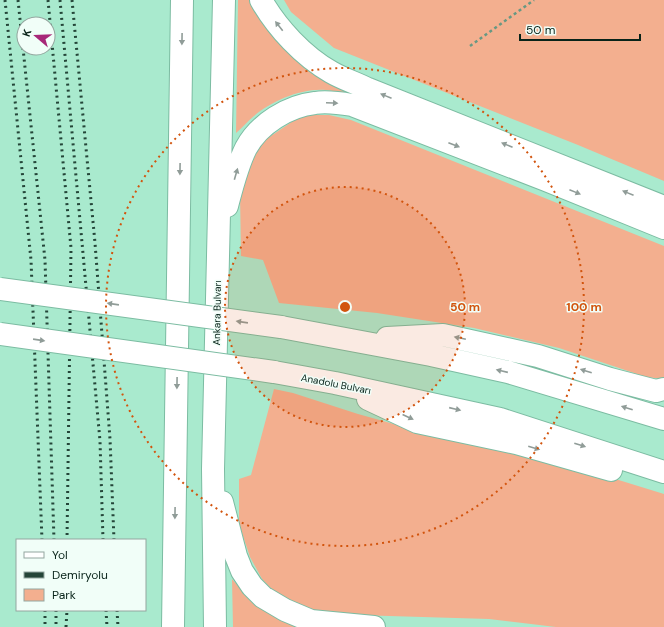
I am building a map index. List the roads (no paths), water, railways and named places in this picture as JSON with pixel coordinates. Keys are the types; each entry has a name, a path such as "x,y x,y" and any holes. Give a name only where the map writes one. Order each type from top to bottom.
{"main road":[{"path":"174,627 182,0"},
{"name":"Ankara Bulvarı","path":"215,627 213,469 224,0"},
{"path":"261,0 281,29 300,49 331,72 368,89 664,207"},
{"path":"219,238 239,164 246,147 258,132 279,114 315,102 352,105 546,180 664,228"},
{"path":"0,289 281,327 431,354 508,372 664,420"},
{"name":"Anadolu Bulvarı","path":"0,334 274,372 335,383 500,419 664,472"},
{"path":"352,340 443,334 538,356 610,379 648,389 664,390"},
{"path":"335,383 418,422 516,443 664,485"},
{"path":"213,469 236,556 242,571 252,586 263,597 285,610 311,621 374,627"}],"railway":[{"path":"5,0 31,260 42,539"},
{"path":"18,0 45,260 54,539"},
{"path":"48,0 71,248 67,539"},
{"path":"60,0 100,441 103,539"},
{"path":"72,0 95,243 110,439 114,539"},
{"path":"45,611 45,627"},
{"path":"56,611 56,627"},
{"path":"66,627 67,611"},
{"path":"106,611 107,627"},
{"path":"117,611 118,627"}]}
